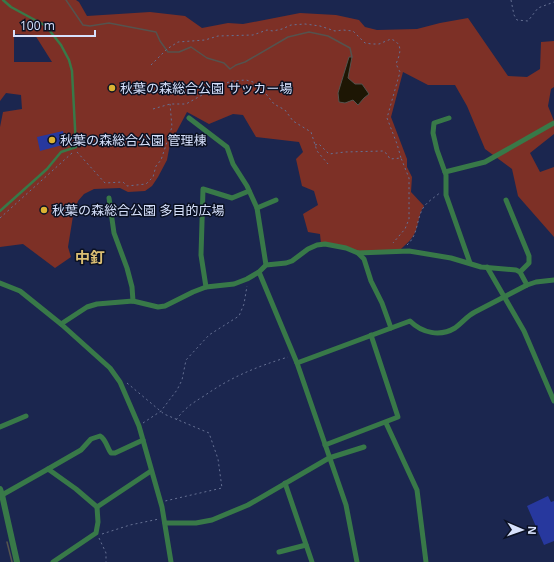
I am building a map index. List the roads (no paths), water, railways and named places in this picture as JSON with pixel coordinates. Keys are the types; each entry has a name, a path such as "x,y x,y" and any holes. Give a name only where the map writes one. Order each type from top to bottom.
{"street":[{"path":"189,118 227,147 234,164 257,208 266,265"},
{"path":"448,118 434,123 433,133 445,172 446,194 470,263"},
{"path":"445,172 485,162 554,124"},
{"path":"206,287 201,255 203,190 232,198 249,191"},
{"path":"109,198 114,233 127,268 132,287 133,301"},
{"path":"257,208 276,200"},
{"path":"506,200 529,256 529,263 520,272"},
{"path":"61,324 87,307 97,304 133,301 158,307 165,306 206,287 234,284 247,279 260,272 266,265 292,261 316,245 346,248 358,253 364,259 371,281 382,303 391,328"},
{"path":"358,253 409,251 487,267 516,270 520,272 527,285"},
{"path":"487,267 524,331 554,401"},
{"path":"260,272 294,355 326,445 329,458 346,505 357,562"},
{"path":"297,363 410,321 417,328 422,330 432,333 444,332 455,328 472,314 527,285 546,280 554,280"},
{"path":"0,283 20,291 61,324 110,368 116,376 139,426 161,502 171,562"},
{"path":"326,445 386,423 398,417 371,336"},
{"path":"0,428 26,416"},
{"path":"386,423 417,490 426,562"},
{"path":"17,562 2,496 81,450 91,439 100,436 103,438 108,450 111,453 115,453 143,440"},
{"path":"164,520 196,523 212,520 248,505 329,458 364,447"},
{"path":"48,469 76,489 97,507 98,522 96,534 53,562"},
{"path":"97,507 151,471"},
{"path":"285,483 312,562"},
{"path":"279,552 306,545"}],"lane":[{"path":"0,211 47,169 61,152 76,147 72,71 69,60 61,45 46,26 11,7 3,0"}],"waterway":[{"path":"66,0 83,25 90,26 109,23 156,32 160,41 168,52 179,52 191,47 207,58 224,63 230,69 288,37 309,32 328,36 350,48 352,57"},
{"path":"7,542 12,562"}],"place":[{"name":"秋葉の森総合公園 サッカー場","path":"112,88"},
{"name":"秋葉の森総合公園 管理棟","path":"52,140"},
{"name":"秋葉の森総合公園 多目的広場","path":"44,210"}],"district":[{"name":"中釘","path":"90,257"}]}
